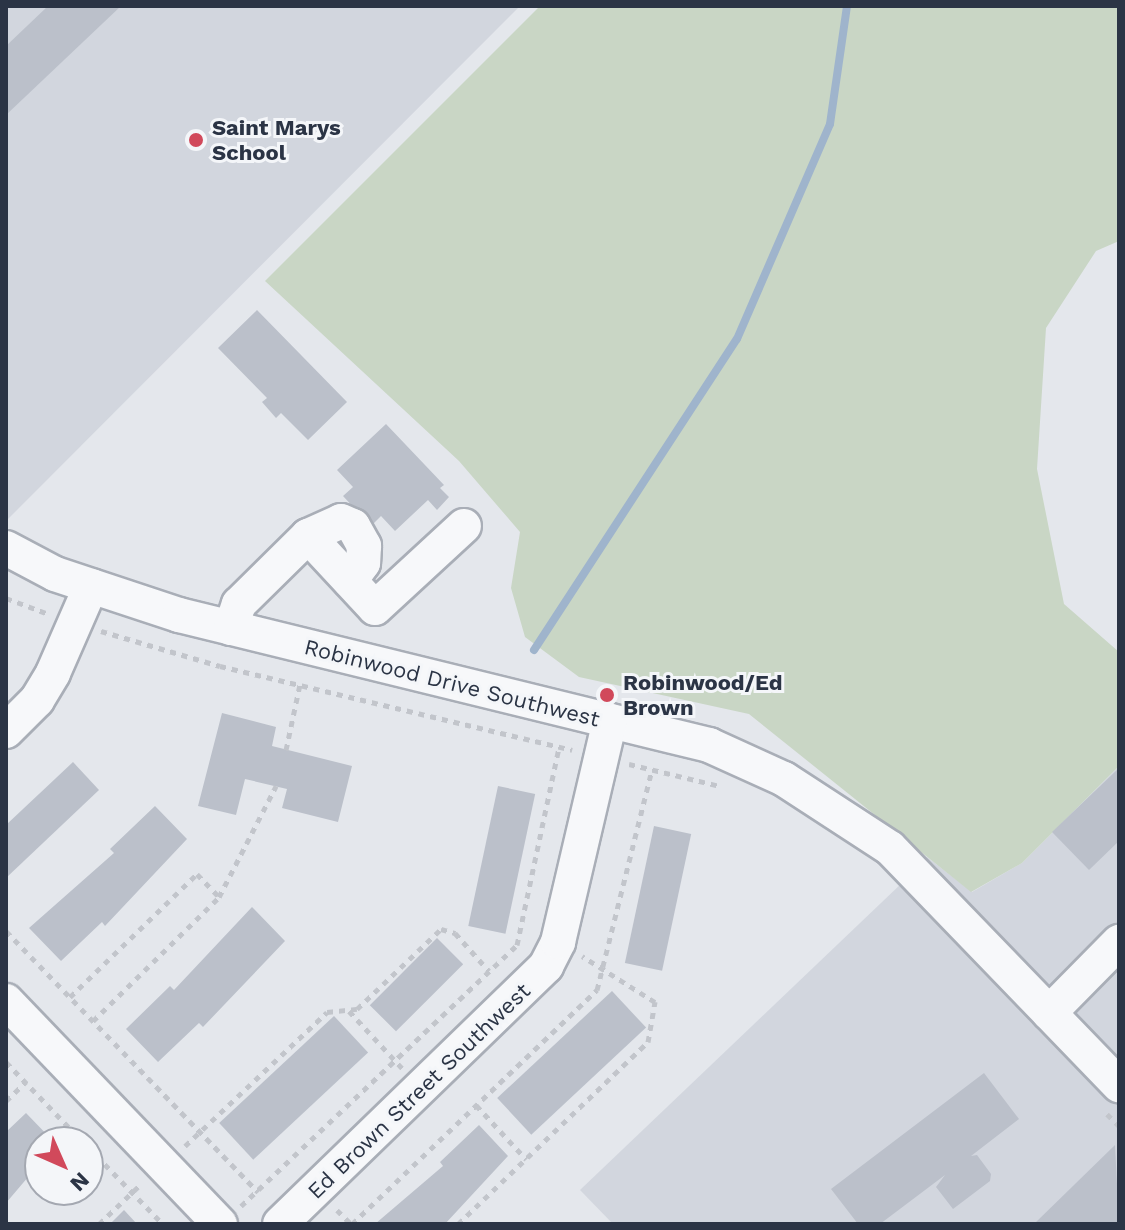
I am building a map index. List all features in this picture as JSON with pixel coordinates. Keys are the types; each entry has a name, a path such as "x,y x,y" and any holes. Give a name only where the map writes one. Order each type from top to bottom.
{"street":[{"path":"231,628 239,604 308,536 341,521 353,526 364,546 363,563 350,581 375,608 464,526"},
{"name":"Robinwood Drive Southwest","path":"6,548 91,586 231,628 709,745 784,779 890,848 1119,1085"},
{"path":"6,731 37,700 53,673 91,586"},
{"name":"Ed Brown Street Southwest","path":"283,1222 535,981 558,942 610,721"},
{"path":"1049,1013 1119,942"},
{"path":"6,1001 163,1165 226,1220"}],"path":[{"path":"286,750 300,684"},
{"path":"226,1220 517,945 559,747"},
{"path":"93,1021 219,897 276,786"},
{"path":"70,997 197,874 219,897"},
{"path":"458,1224 648,1042 655,1002 558,942 521,924"},
{"path":"99,1224 201,1133 327,1012 357,1009 441,929 455,933 489,971"},
{"path":"6,931 257,1190 283,1222"},
{"path":"349,1010 422,1089"},
{"path":"6,1062 68,1126"},
{"path":"6,1101 26,1082"},
{"path":"476,1105 526,1159"},
{"path":"104,1164 163,1224"}],"shaded area":[{"name":"Saint Marys School","path":"6,6 520,6 6,521"},
{"path":"1119,766 1119,1065 922,862 927,857 972,892 1022,863"},
{"path":"903,882 1119,1105 1119,1224 613,1224 580,1190"}],"green space":[{"path":"540,6 1119,6 1119,241 1096,251 1046,328 1037,469 1064,604 1119,652 1119,766 1022,863 971,892 749,714 579,677 525,637 511,588 520,532 459,461 265,281"}],"building":[{"path":"48,6 121,6 6,115 6,46"},
{"path":"257,310 347,402 308,440 281,413 276,418 262,402 267,398 218,348"},
{"path":"386,424 444,485 440,488 449,497 437,510 428,500 395,531 381,516 371,526 343,496 353,487 337,470"},
{"path":"222,713 276,727 272,746 352,766 338,822 282,808 287,789 245,779 236,815 198,806"},
{"path":"73,762 99,790 6,878 6,825"},
{"path":"1119,768 1119,841 1089,870 1052,832"},
{"path":"498,786 535,794 505,934 468,926"},
{"path":"155,806 187,839 105,926 102,922 61,961 29,928 114,853 110,849"},
{"path":"654,826 691,834 662,971 625,963"},
{"path":"252,907 285,941 203,1027 199,1023 158,1062 126,1029 170,986 174,990"},
{"path":"437,938 463,964 396,1031 370,1005"},
{"path":"612,991 646,1028 531,1135 497,1098"},
{"path":"334,1016 368,1053 253,1160 219,1123"},
{"path":"984,1073 1019,1119 971,1156 977,1155 991,1174 990,1181 953,1209 936,1187 945,1175 880,1224 858,1224 831,1189"},
{"path":"26,1113 39,1126 24,1126 24,1182 6,1203 6,1132"},
{"path":"479,1125 508,1156 445,1224 375,1224 443,1166 440,1162"},
{"path":"1115,1145 1119,1224 1034,1224"},
{"path":"124,1210 137,1224 110,1224"}],"waterway":[{"path":"534,650 737,339 830,124 847,6"}],"place":[{"name":"Saint Marys School","path":"196,140"},
{"name":"Robinwood/Ed Brown","path":"607,695"}]}
